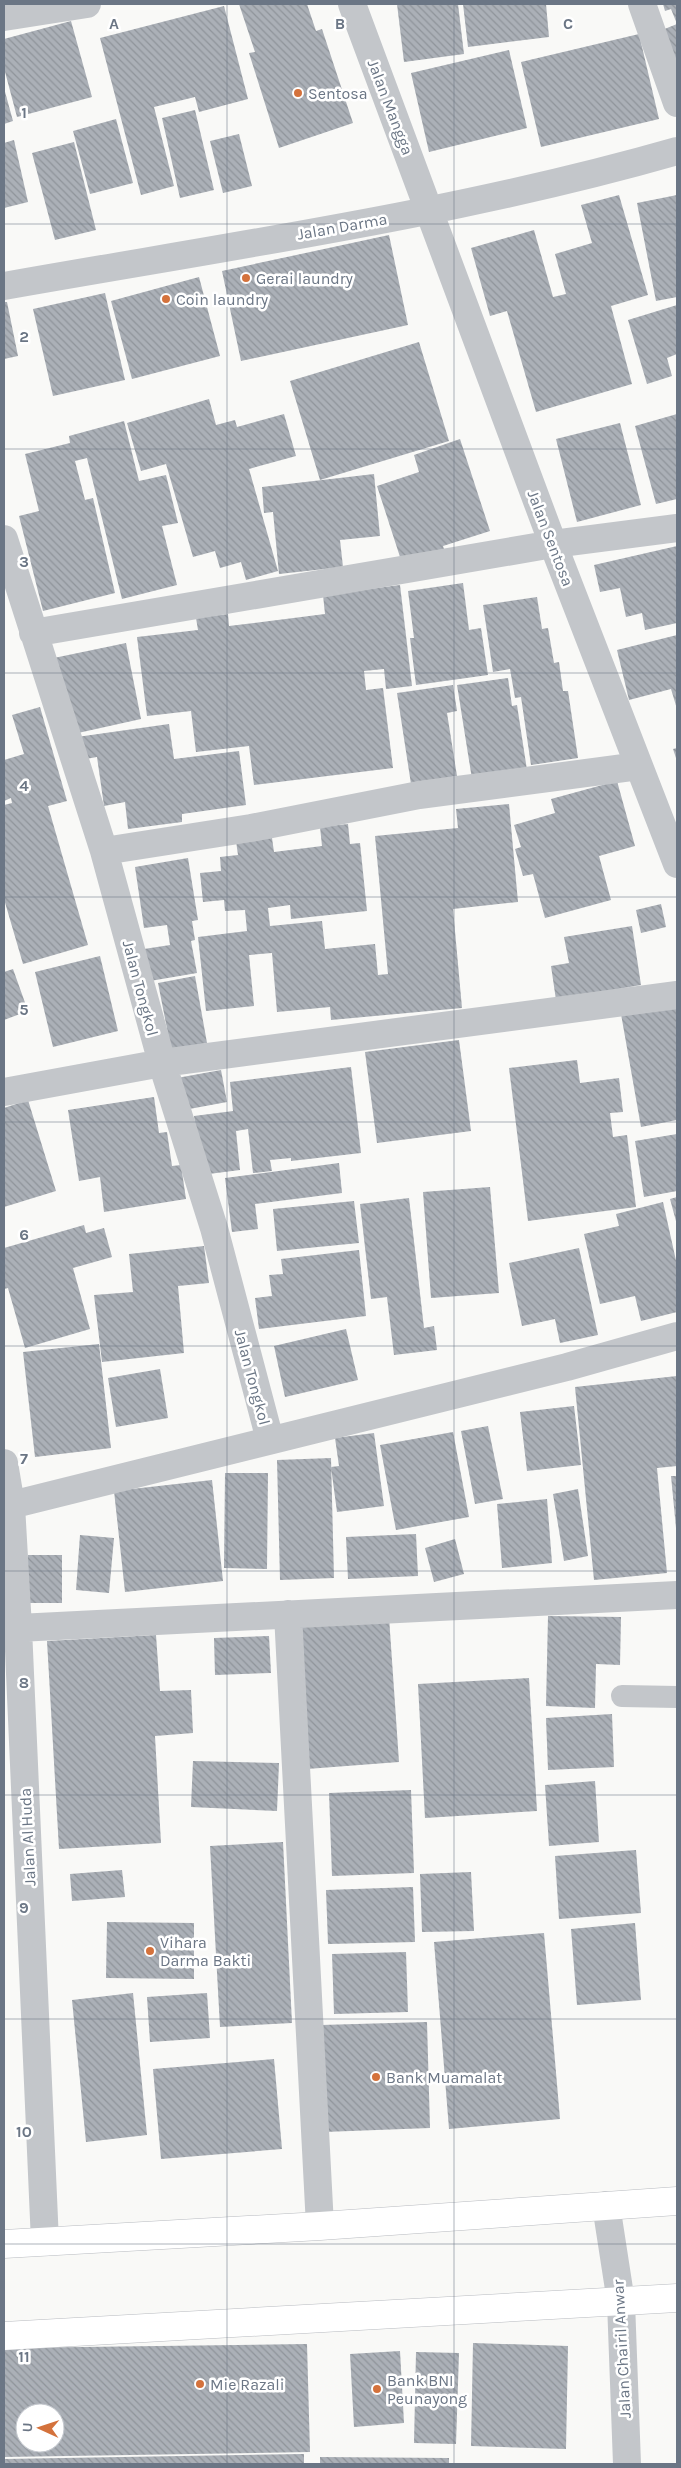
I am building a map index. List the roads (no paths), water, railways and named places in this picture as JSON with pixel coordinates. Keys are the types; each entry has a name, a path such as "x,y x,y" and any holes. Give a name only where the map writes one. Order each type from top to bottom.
{"main road":[{"path":"4,2244 320,2226 677,2201"},
{"path":"4,2336 677,2298"}],"street":[{"path":"4,17 87,4"},
{"name":"Jalan Mangga","path":"352,4 430,211"},
{"path":"642,4 677,103"},
{"name":"Jalan Darma","path":"4,286 430,211 605,172 677,151"},
{"name":"Jalan Sentosa","path":"430,211 553,544 677,864"},
{"path":"33,633 553,544 677,528"},
{"name":"Jalan Tongkol","path":"4,539 104,851 162,1063 214,1228 270,1440"},
{"path":"104,851 252,828 419,795 639,766"},
{"path":"4,1092 162,1063 677,995"},
{"path":"11,1505 567,1367 677,1336"},
{"name":"Jalan Al Huda","path":"4,1463 11,1505 18,1628 14,1795 45,2242"},
{"path":"18,1628 677,1596"},
{"path":"288,1614 320,2226"},
{"name":"Jalan Chairil Anwar","path":"606,2205 621,2302 627,2464"}],"lane":[{"path":"622,1696 677,1697"}],"place":[{"name":"Sentosa","path":"298,93"},
{"name":"Gerai laundry","path":"246,278"},
{"name":"Coin laundry","path":"166,299"},
{"name":"Vihara Darma Bakti","path":"150,1951"},
{"name":"Bank Muamalat","path":"376,2077"},
{"name":"Mie Razali","path":"200,2384"},
{"name":"Bank BNI Peunayong","path":"377,2389"}]}
